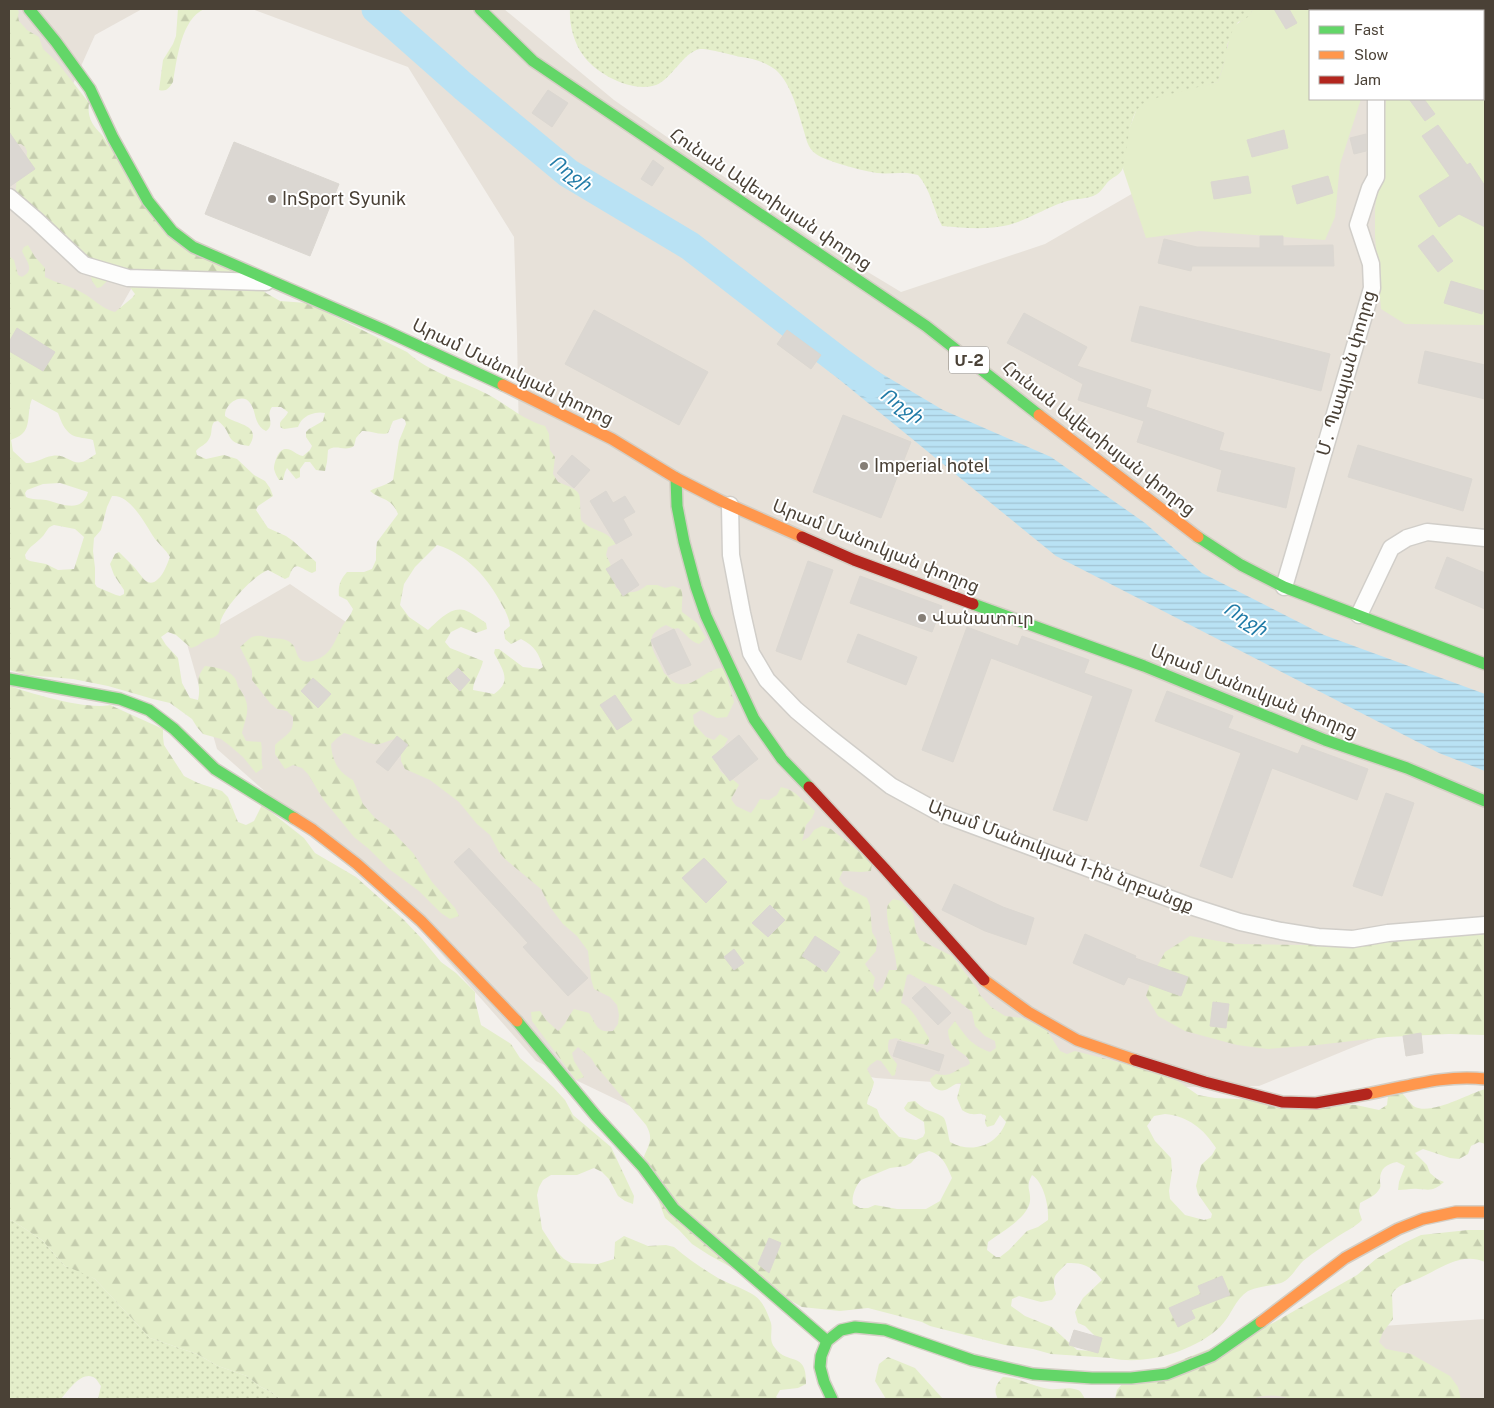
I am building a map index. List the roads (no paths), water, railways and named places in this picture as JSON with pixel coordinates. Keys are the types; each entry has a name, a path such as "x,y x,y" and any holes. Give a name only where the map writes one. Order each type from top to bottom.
{"main road":[{"name":"Արամ Մանուկյան փողոց","path":"29,9 90,89 144,193 172,231 193,247 384,330 551,408 612,439 676,478 730,505 854,560 1144,666 1325,740 1407,768 1485,801"},
{"name":"Հունան Ավետիսյան փողոց","path":"480,9 533,61 926,326 1092,457 1206,543 1241,565 1284,587 1485,664"},
{"path":"676,478 677,506 696,587 706,616 754,720 782,759 885,869 986,982 1028,1012 1077,1040 1204,1082 1282,1102 1316,1103 1430,1082 1469,1077 1485,1078"},
{"path":"9,679 120,699 149,710 174,729 216,769 313,830 357,864 421,920 520,1024 596,1116 643,1167 674,1209 827,1341"},
{"path":"832,1399 824,1382 820,1367 822,1356 827,1341 841,1330 855,1327 885,1330 972,1360 1033,1374 1092,1378 1131,1378 1167,1374 1212,1356 1274,1313 1345,1258 1398,1229 1423,1219 1456,1212 1485,1212"}],"street":[{"name":"Մ․ Պապյան փողոց","path":"1284,587 1372,288 1371,264 1358,226 1370,188 1376,177 1376,100"},
{"path":"9,197 84,265 128,278 273,282"},
{"name":"Արամ Մանուկյան 1-ին նրբանցք","path":"730,505 731,555 742,613 751,652 767,680 796,710 891,786 940,812 1178,902 1240,922 1318,937 1353,939 1388,933 1485,925"},
{"path":"1359,615 1391,548 1407,538 1427,532 1485,538"}],"water":[{"path":"845,352 943,410 1051,457 1145,523 1202,573 1324,635 1485,694 1485,771 1439,753 1056,556 830,372"}],"waterway":[{"name":"Ողջի","path":"376,9 463,86 568,173 690,246 871,384"}],"place":[{"name":"InSport Syunik","path":"272,199"},
{"name":"Imperial hotel","path":"864,466"},
{"name":"Վանատուր","path":"922,618"}]}
